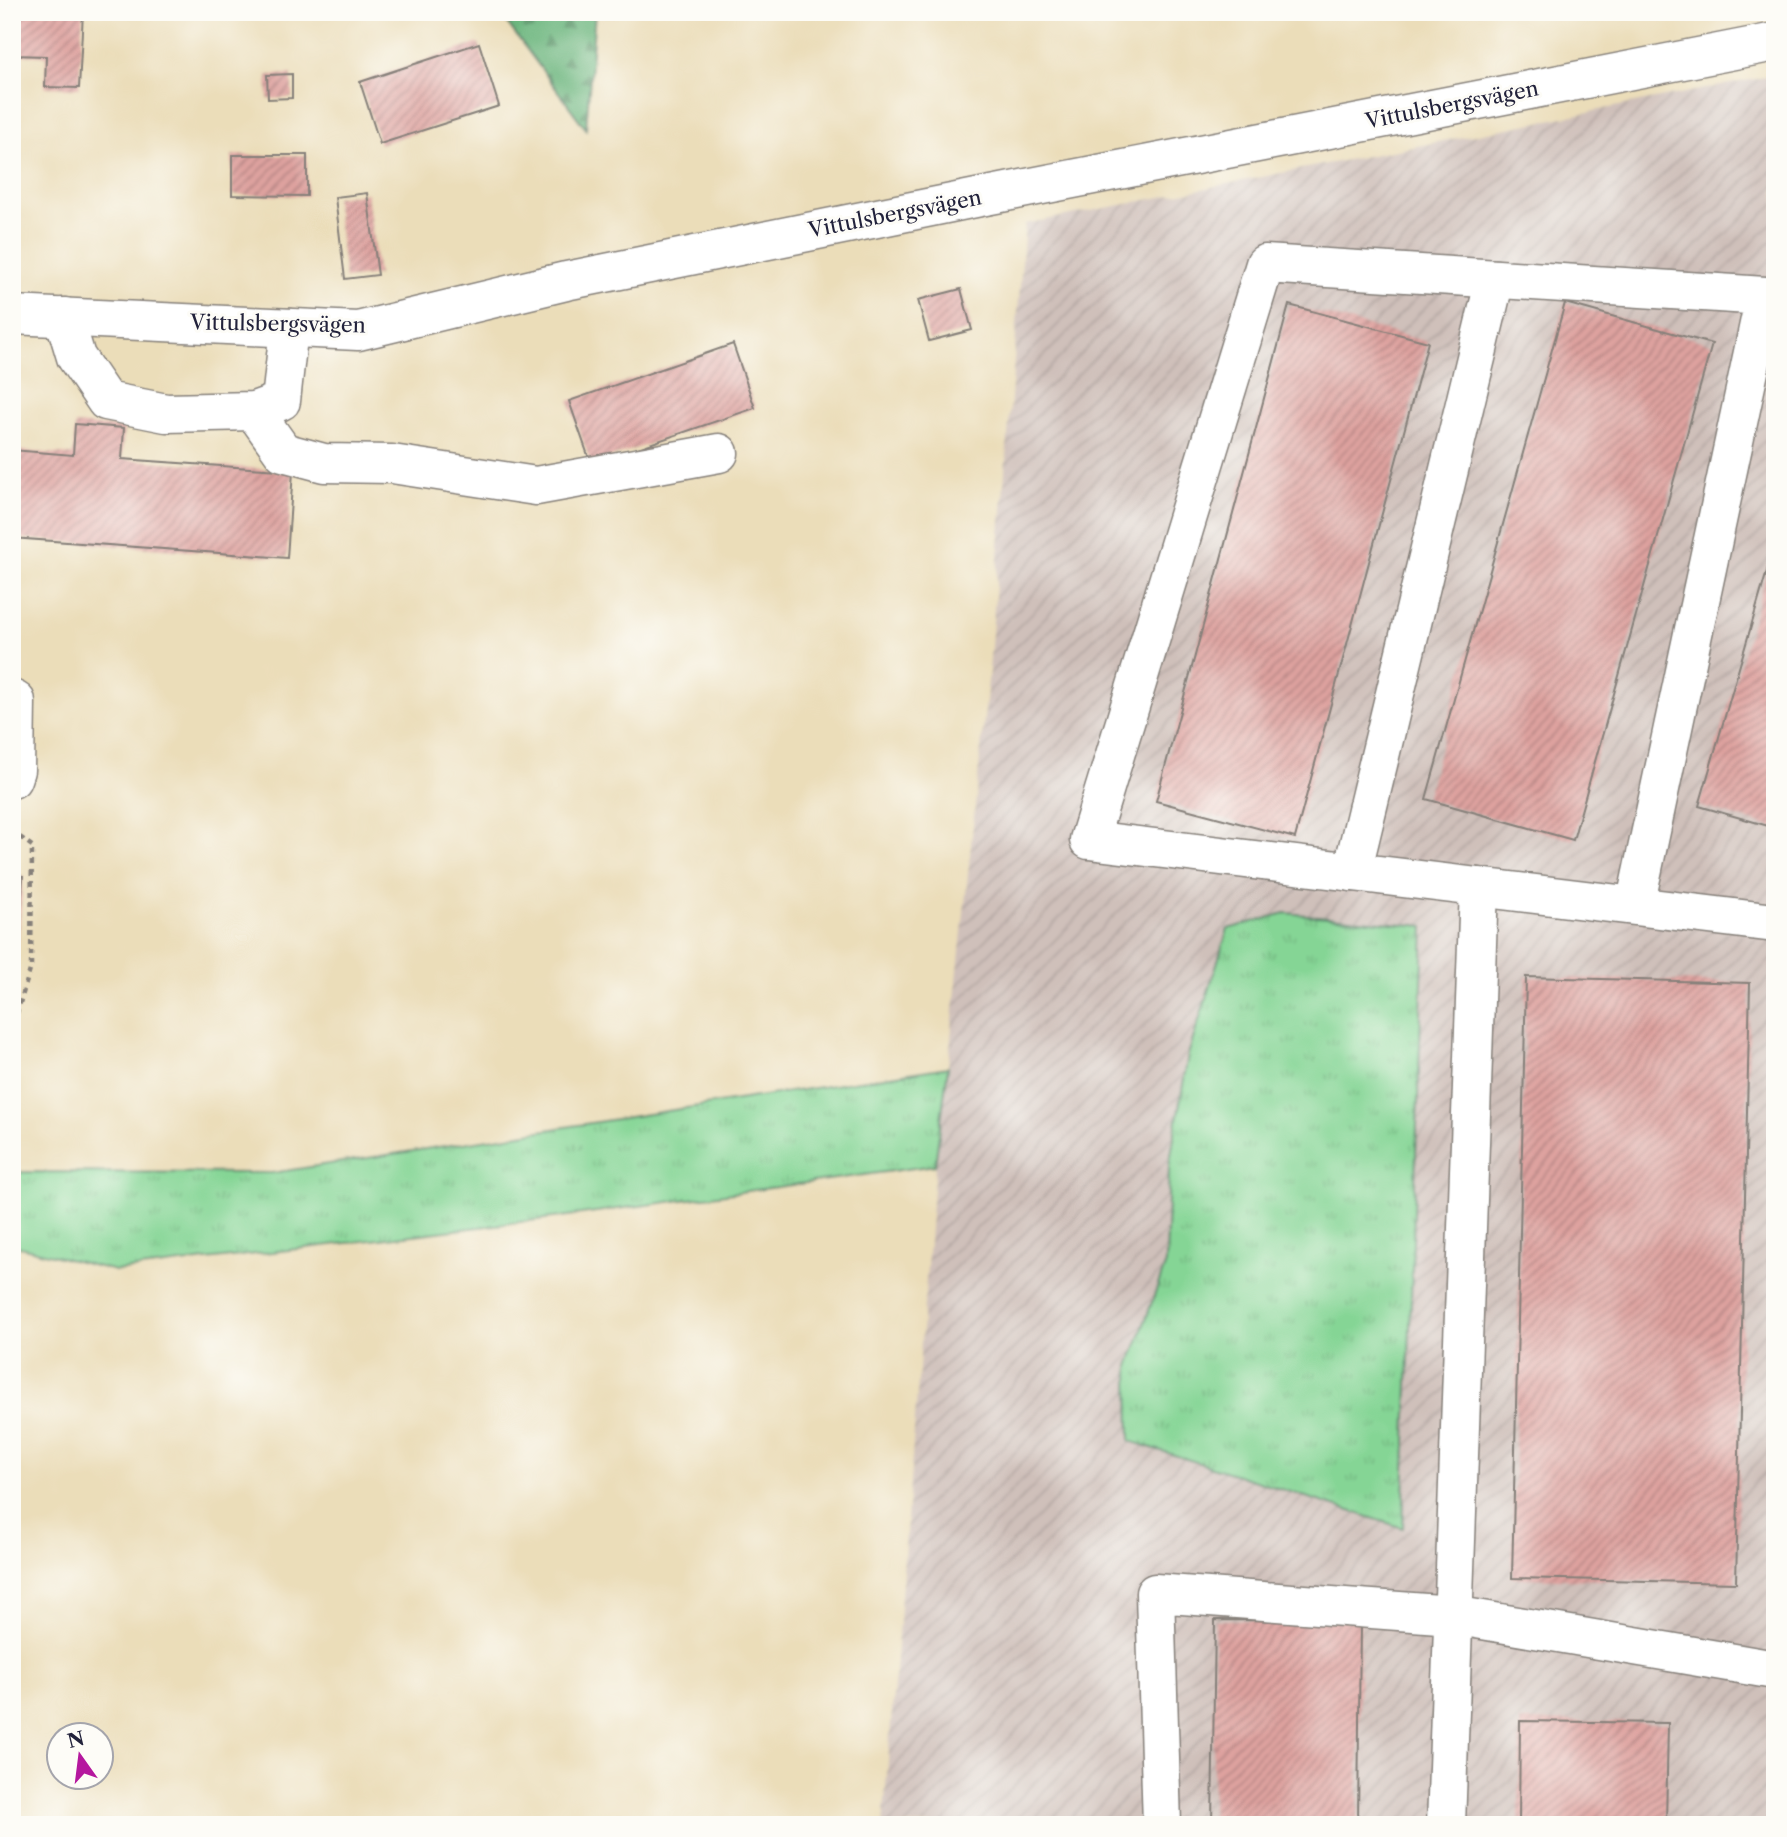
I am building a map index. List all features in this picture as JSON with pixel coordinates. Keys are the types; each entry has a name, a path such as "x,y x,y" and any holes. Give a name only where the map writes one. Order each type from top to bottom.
{"street":[{"name":"Vittulsbergsvägen","path":"12,315 358,331 580,278 1775,42"},
{"path":"1634,906 1765,296 1265,264 1089,840 1479,887 1634,906 1775,923"},
{"path":"1352,872 1495,279"},
{"path":"64,317 76,357 106,401 166,413 254,411 281,401 289,328"},
{"path":"254,411 283,452 297,456 324,463 392,464 536,486 719,453"},
{"path":"12,699 16,701 15,770 12,779"},
{"path":"1446,1825 1479,887"},
{"path":"1162,1825 1155,1593 1453,1615 1775,1670"}],"path":[{"path":"12,831 33,846 31,967 12,1029"}],"shaded area":[{"path":"1775,75 1775,1825 883,1825 935,1165 948,1067 989,671 1025,224"}],"green space":[{"path":"491,12 595,12 586,129 502,16"},
{"path":"1285,913 1424,926 1403,1528 1130,1441 1129,1366 1166,1263 1169,1167 1188,1055 1228,929"},
{"path":"948,1067 935,1165 553,1218 115,1271 12,1245 12,1172 272,1173"}],"building":[{"path":"14,12 83,12 79,88 45,87 46,56 12,55"},
{"path":"479,43 499,106 380,144 360,82"},
{"path":"292,74 292,98 268,99 267,75"},
{"path":"232,155 307,155 307,196 232,195"},
{"path":"367,193 378,275 345,279 335,197"},
{"path":"961,289 972,330 929,341 918,300"},
{"path":"1565,303 1712,344 1573,840 1426,799"},
{"path":"1289,305 1428,342 1295,838 1156,801"},
{"path":"733,344 755,408 591,464 569,401"},
{"path":"75,424 124,428 122,459 293,471 287,558 12,538 12,450 73,455"},
{"path":"1775,547 1775,828 1699,806"},
{"path":"12,875 23,876 14,1002 12,1002"},
{"path":"1526,977 1750,983 1736,1583 1512,1578"},
{"path":"1215,1620 1360,1621 1358,1825 1212,1825"},
{"path":"1520,1721 1668,1723 1666,1825 1519,1825"}]}
